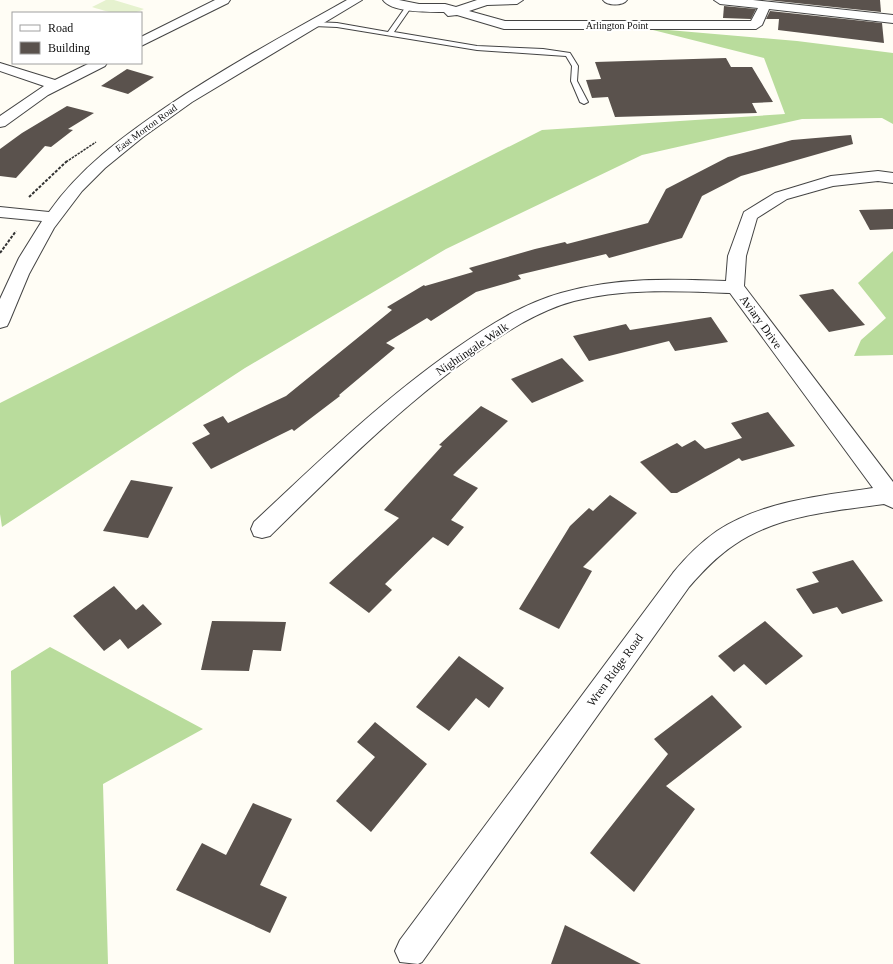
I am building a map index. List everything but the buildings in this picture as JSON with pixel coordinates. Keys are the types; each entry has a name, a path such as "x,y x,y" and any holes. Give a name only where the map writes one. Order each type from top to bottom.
{"street":[{"path":"142,41 224,0"},
{"name":"Arlington Point","path":"384,3 406,9 440,15 458,11 487,1 517,0"},
{"path":"610,0 621,0"},
{"path":"720,0 893,19"},
{"name":"East Morton Road","path":"0,322 14,285 53,217 85,177 129,139 192,95 314,24 362,1"},
{"name":"Arlington Point","path":"458,11 504,25 756,25 765,5"},
{"path":"0,123 42,92 98,64"},
{"path":"0,67 56,85"},
{"name":"Aviary Drive","path":"892,496 735,287 737,256 750,216 781,196 831,181 878,176 893,178"},
{"path":"0,212 53,217"},
{"name":"Nightingale Walk","path":"262,529 369,430 447,364 506,325 546,304 593,291 657,285 735,287"},
{"name":"Wren Ridge Road","path":"411,950 676,586 707,552 740,529 776,514 806,507 892,496"}],"lane":[{"path":"390,34 406,9"},
{"path":"314,24 337,25 477,48 543,51 568,54 575,66 574,80 584,102"}],"green space":[{"path":"106,0 114,0 144,9 138,12 111,12 92,7"},
{"path":"645,28 797,41 893,53 893,124 882,118 802,119 642,155 446,249 245,368 2,527 0,514 0,403 542,130 785,114 764,58"},
{"path":"893,251 893,355 854,356 861,340 886,318 858,283"},
{"path":"50,647 203,729 103,784 108,964 14,964 11,671"}]}
